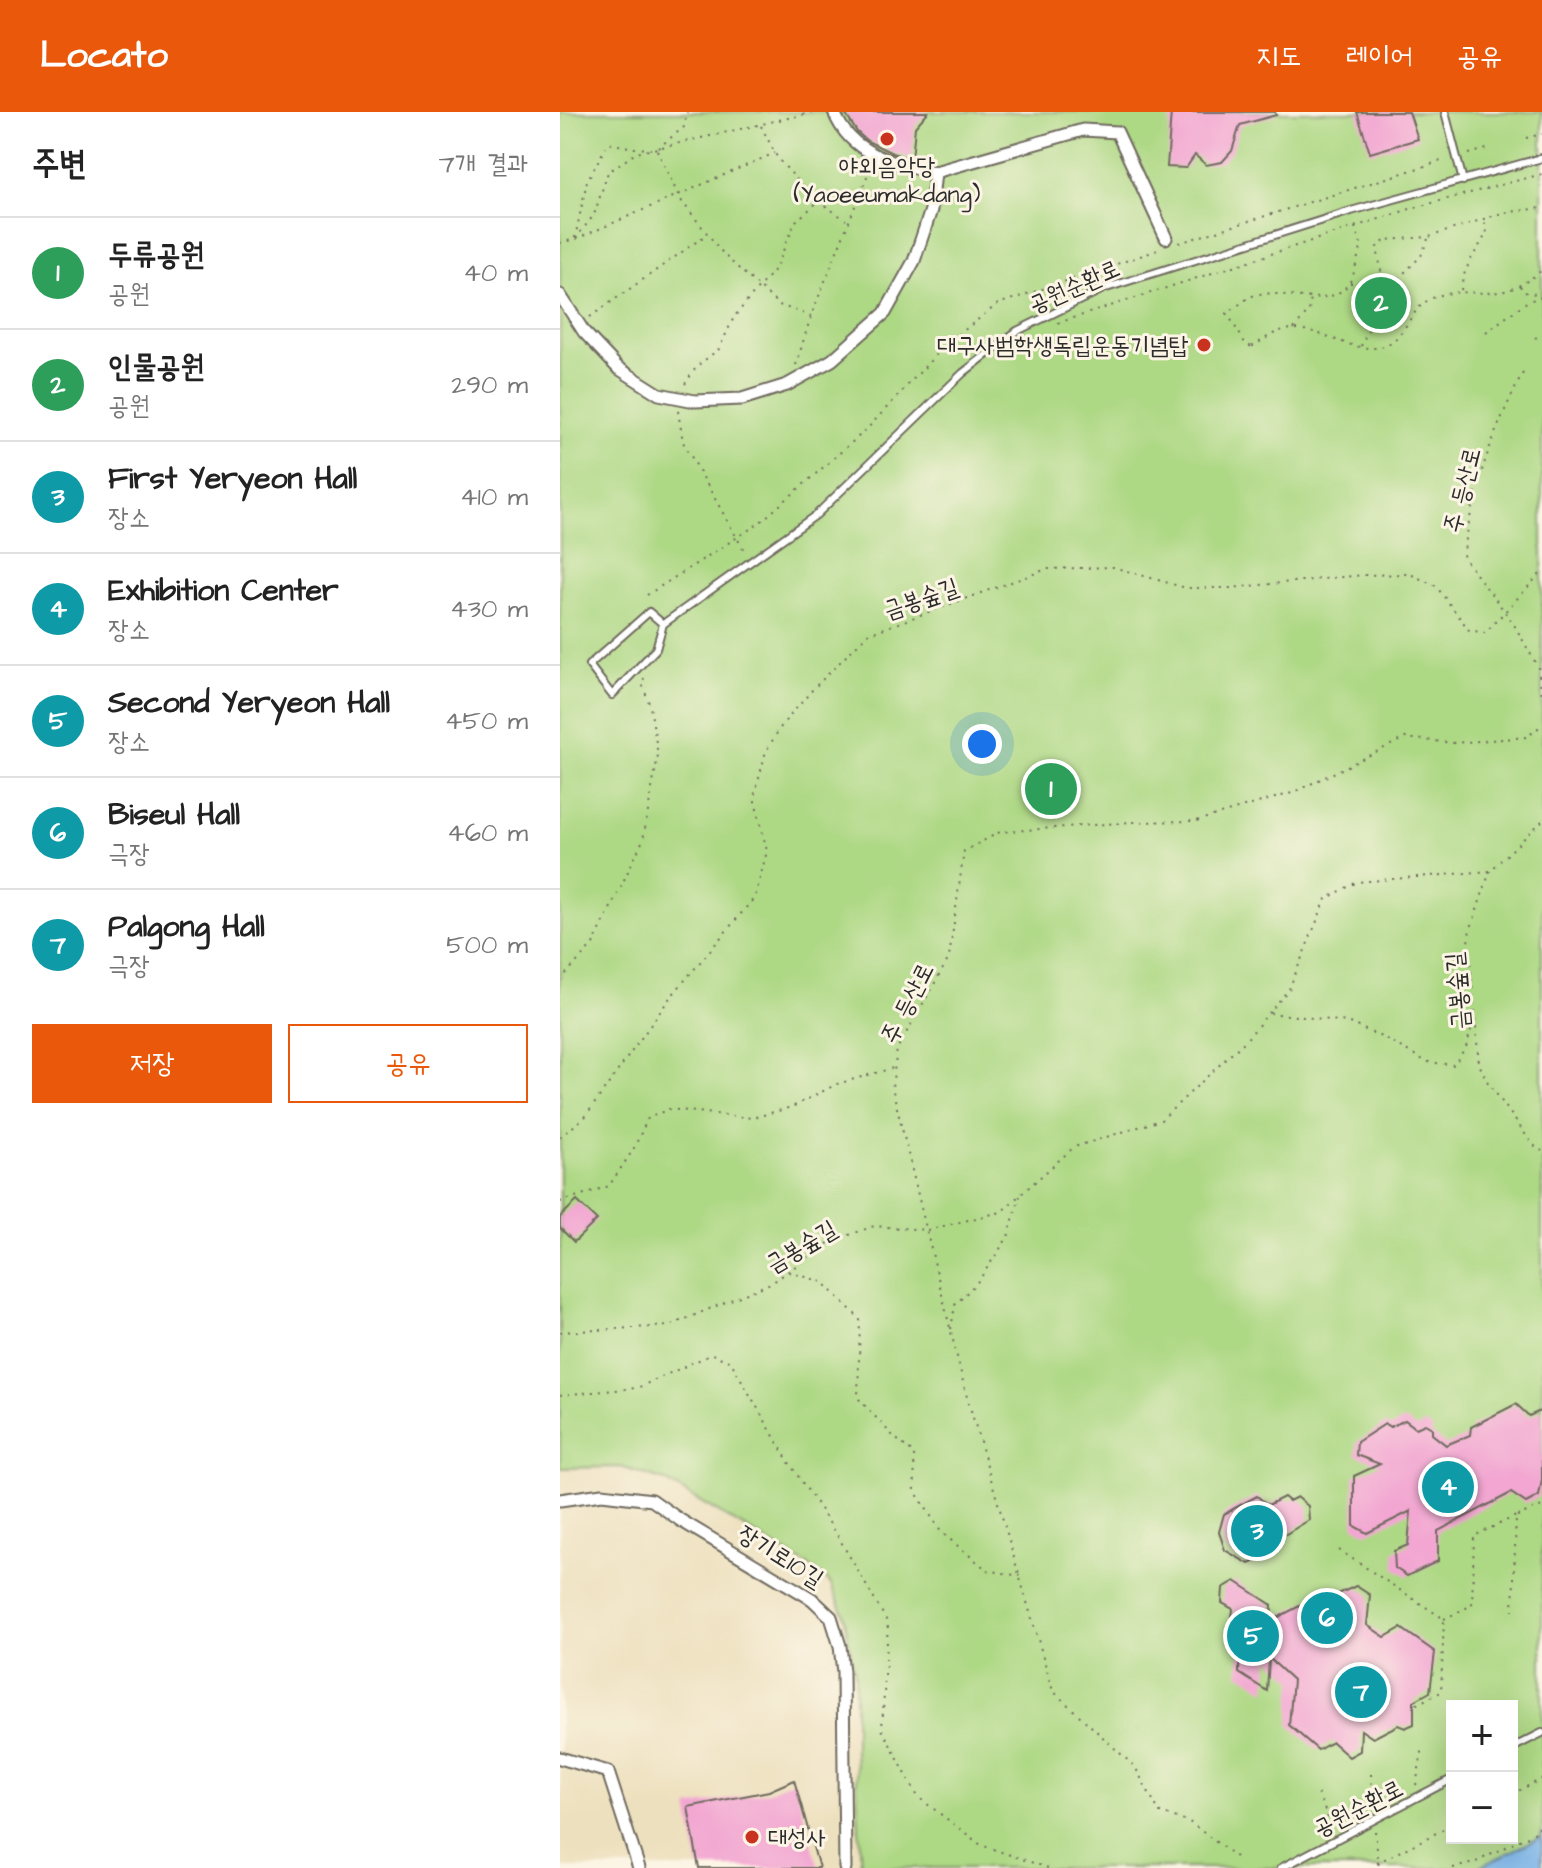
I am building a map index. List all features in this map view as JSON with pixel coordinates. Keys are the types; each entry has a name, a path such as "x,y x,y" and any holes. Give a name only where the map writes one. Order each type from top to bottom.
{"street":[{"path":"834,112 839,124 854,142 875,157 902,167 935,172 1083,130 1117,132 1166,238"},
{"path":"560,295 579,325 618,368 659,394 695,401 742,399 787,385 832,360 885,313 914,261 931,210 935,172"},
{"name":"장기로10길","path":"560,1500 602,1494 652,1500 812,1599 831,1617 840,1646 843,1672 845,1868"},
{"path":"560,1758 608,1772 639,1868"}],"lane":[{"path":"1445,112 1463,181"},
{"name":"공원순환로","path":"663,624 649,612 589,665 612,695 656,649 663,624 816,515 963,373 1017,331 1103,289 1351,211 1542,158"},
{"path":"1518,1745 1542,1733"},
{"name":"공원순환로","path":"1281,1868 1446,1782"}],"path":[{"path":"575,239 587,181 608,143 656,149 684,127 687,112"},
{"path":"575,239 594,215 608,172 636,153 814,112"},
{"path":"760,124 775,153 819,201 848,221"},
{"path":"1526,138 1542,134"},
{"path":"1469,154 1490,148"},
{"path":"656,149 680,199 725,256 779,305 811,316"},
{"path":"560,243 775,153"},
{"path":"796,365 811,316 875,157"},
{"path":"647,595 758,524 866,430 945,345 998,304 1181,242 1441,161"},
{"path":"1046,327 1413,208 1542,174"},
{"path":"748,557 683,442 675,398 697,366 719,349 734,317 776,267 796,221 819,201"},
{"path":"1349,283 1374,284 1382,276 1377,247 1386,240 1429,237 1484,217 1542,208"},
{"path":"1461,291 1470,261 1487,233 1484,217"},
{"path":"1355,227 1362,247 1349,283 1330,296 1311,298 1278,293 1255,294 1227,313 1245,343 1253,348 1283,330 1306,330 1349,346 1377,348 1391,342 1423,303 1443,293 1500,292 1520,286 1542,270"},
{"path":"579,325 707,234"},
{"path":"1361,347 1378,306 1398,289 1400,277 1421,256 1429,237"},
{"path":"1520,286 1524,292 1542,296"},
{"path":"1486,332 1528,301 1542,296"},
{"path":"1294,330 1309,311 1311,298"},
{"path":"1535,338 1542,334"},
{"name":"주 등산로","path":"1523,373 1481,467 1463,557 1506,613 1538,667 1542,695"},
{"name":"금봉숲길","path":"560,1137 585,1117 669,999 755,897 767,851 754,797 766,751 782,725 813,689 868,634 1047,569 1113,567 1186,588 1230,588 1363,575 1410,574 1436,586 1469,630 1485,633 1542,572"},
{"path":"560,980 593,945 643,840 658,755 650,706 642,683 647,672"},
{"name":"주 등산로","path":"1236,1857 1188,1821 1160,1813 1135,1767 1053,1691 965,1390 892,1087 897,1049 949,958 964,851 1000,832 1132,822 1196,821 1292,793 1405,738 1454,743 1527,737 1542,725"},
{"name":"금봉숲길","path":"1542,821 1490,871 1468,937 1479,1064 1505,1107 1533,1145 1542,1151"},
{"name":"금봉숲길","path":"560,1332 669,1326 773,1282 830,1242 874,1226 927,1230 1001,1212 1074,1147 1161,1120 1245,1041 1289,989 1326,899 1357,882 1490,871"},
{"path":"1269,1012 1347,1022 1427,1062 1454,1065 1467,1045 1475,1013"},
{"path":"560,1202 609,1186 633,1150 648,1118 669,1109 752,1118 792,1107 837,1084 894,1067"},
{"path":"951,1331 955,1305 979,1280 1008,1237 1020,1195"},
{"path":"788,1272 823,1282 860,1319 858,1398 914,1454 915,1491 941,1532 987,1570 1021,1577"},
{"path":"560,1395 637,1388 712,1354 731,1362 888,1623 882,1729 918,1797 981,1845 1048,1868"},
{"path":"1444,1619 1472,1605 1474,1536 1542,1506"},
{"path":"1513,1611 1516,1516"},
{"path":"1339,1550 1444,1619"},
{"path":"1415,1705 1441,1692 1444,1619"},
{"path":"1413,1799 1423,1747"},
{"path":"1518,1791 1542,1779"},
{"path":"1318,1794 1336,1839"},
{"path":"1453,1868 1474,1863 1538,1831 1542,1813"},
{"path":"1379,1868 1376,1863 1446,1828"}],"green space":[{"path":"560,112 1542,112 1542,1868 861,1868 855,1673 844,1614 831,1584 809,1566 665,1481 621,1467 560,1468"}],"water":[{"path":"1542,1832 1542,1868 1477,1868 1541,1837"}],"building":[{"name":"야외음악당 (Yaoeeumakdang)","path":"844,112 928,112 915,127 912,159 867,141"},
{"path":"1171,112 1275,112 1276,115 1240,125 1232,151 1222,162 1206,165 1195,155 1186,168 1167,167"},
{"path":"1357,112 1409,112 1418,139 1370,153"},
{"path":"577,1201 597,1220 574,1242 560,1228 560,1217"},
{"path":"1516,1404 1529,1416 1542,1410 1542,1480 1539,1496 1526,1503 1511,1493 1438,1531 1438,1561 1407,1576 1395,1568 1394,1551 1408,1545 1411,1511 1367,1533 1354,1526 1354,1476 1380,1464 1356,1455 1357,1442 1385,1424 1390,1427 1405,1420 1416,1428 1425,1424 1432,1428 1432,1434 1446,1445 1470,1435 1471,1427"},
{"path":"1257,1496 1268,1505 1284,1497 1289,1501 1297,1497 1308,1506 1309,1520 1273,1542 1271,1554 1249,1564 1225,1550 1219,1532 1224,1514"},
{"path":"1235,1581 1272,1605 1271,1621 1326,1592 1334,1596 1356,1586 1370,1595 1367,1625 1385,1637 1401,1628 1435,1652 1430,1692 1414,1701 1414,1724 1405,1728 1398,1725 1373,1738 1361,1730 1360,1751 1349,1757 1332,1742 1318,1750 1289,1725 1293,1680 1269,1658 1267,1691 1239,1673 1240,1640 1230,1633 1233,1609 1222,1603 1223,1588"},
{"name":"대성사","path":"794,1780 819,1868 699,1868 688,1807 769,1791"}],"place":[{"name":"야외음악당 (Yaoeeumakdang)","path":"887,139"},
{"name":"인물공원","path":"1381,303"},
{"name":"대구사범학생독립운동기념탑","path":"1204,345"},
{"name":"두류공원","path":"1051,789"},
{"name":"Exhibition Center","path":"1448,1487"},
{"name":"First Yeryeon Hall","path":"1257,1531"},
{"name":"Biseul Hall","path":"1327,1618"},
{"name":"Second Yeryeon Hall","path":"1253,1636"},
{"name":"Palgong Hall","path":"1361,1692"},
{"name":"대성사","path":"752,1837"}]}
